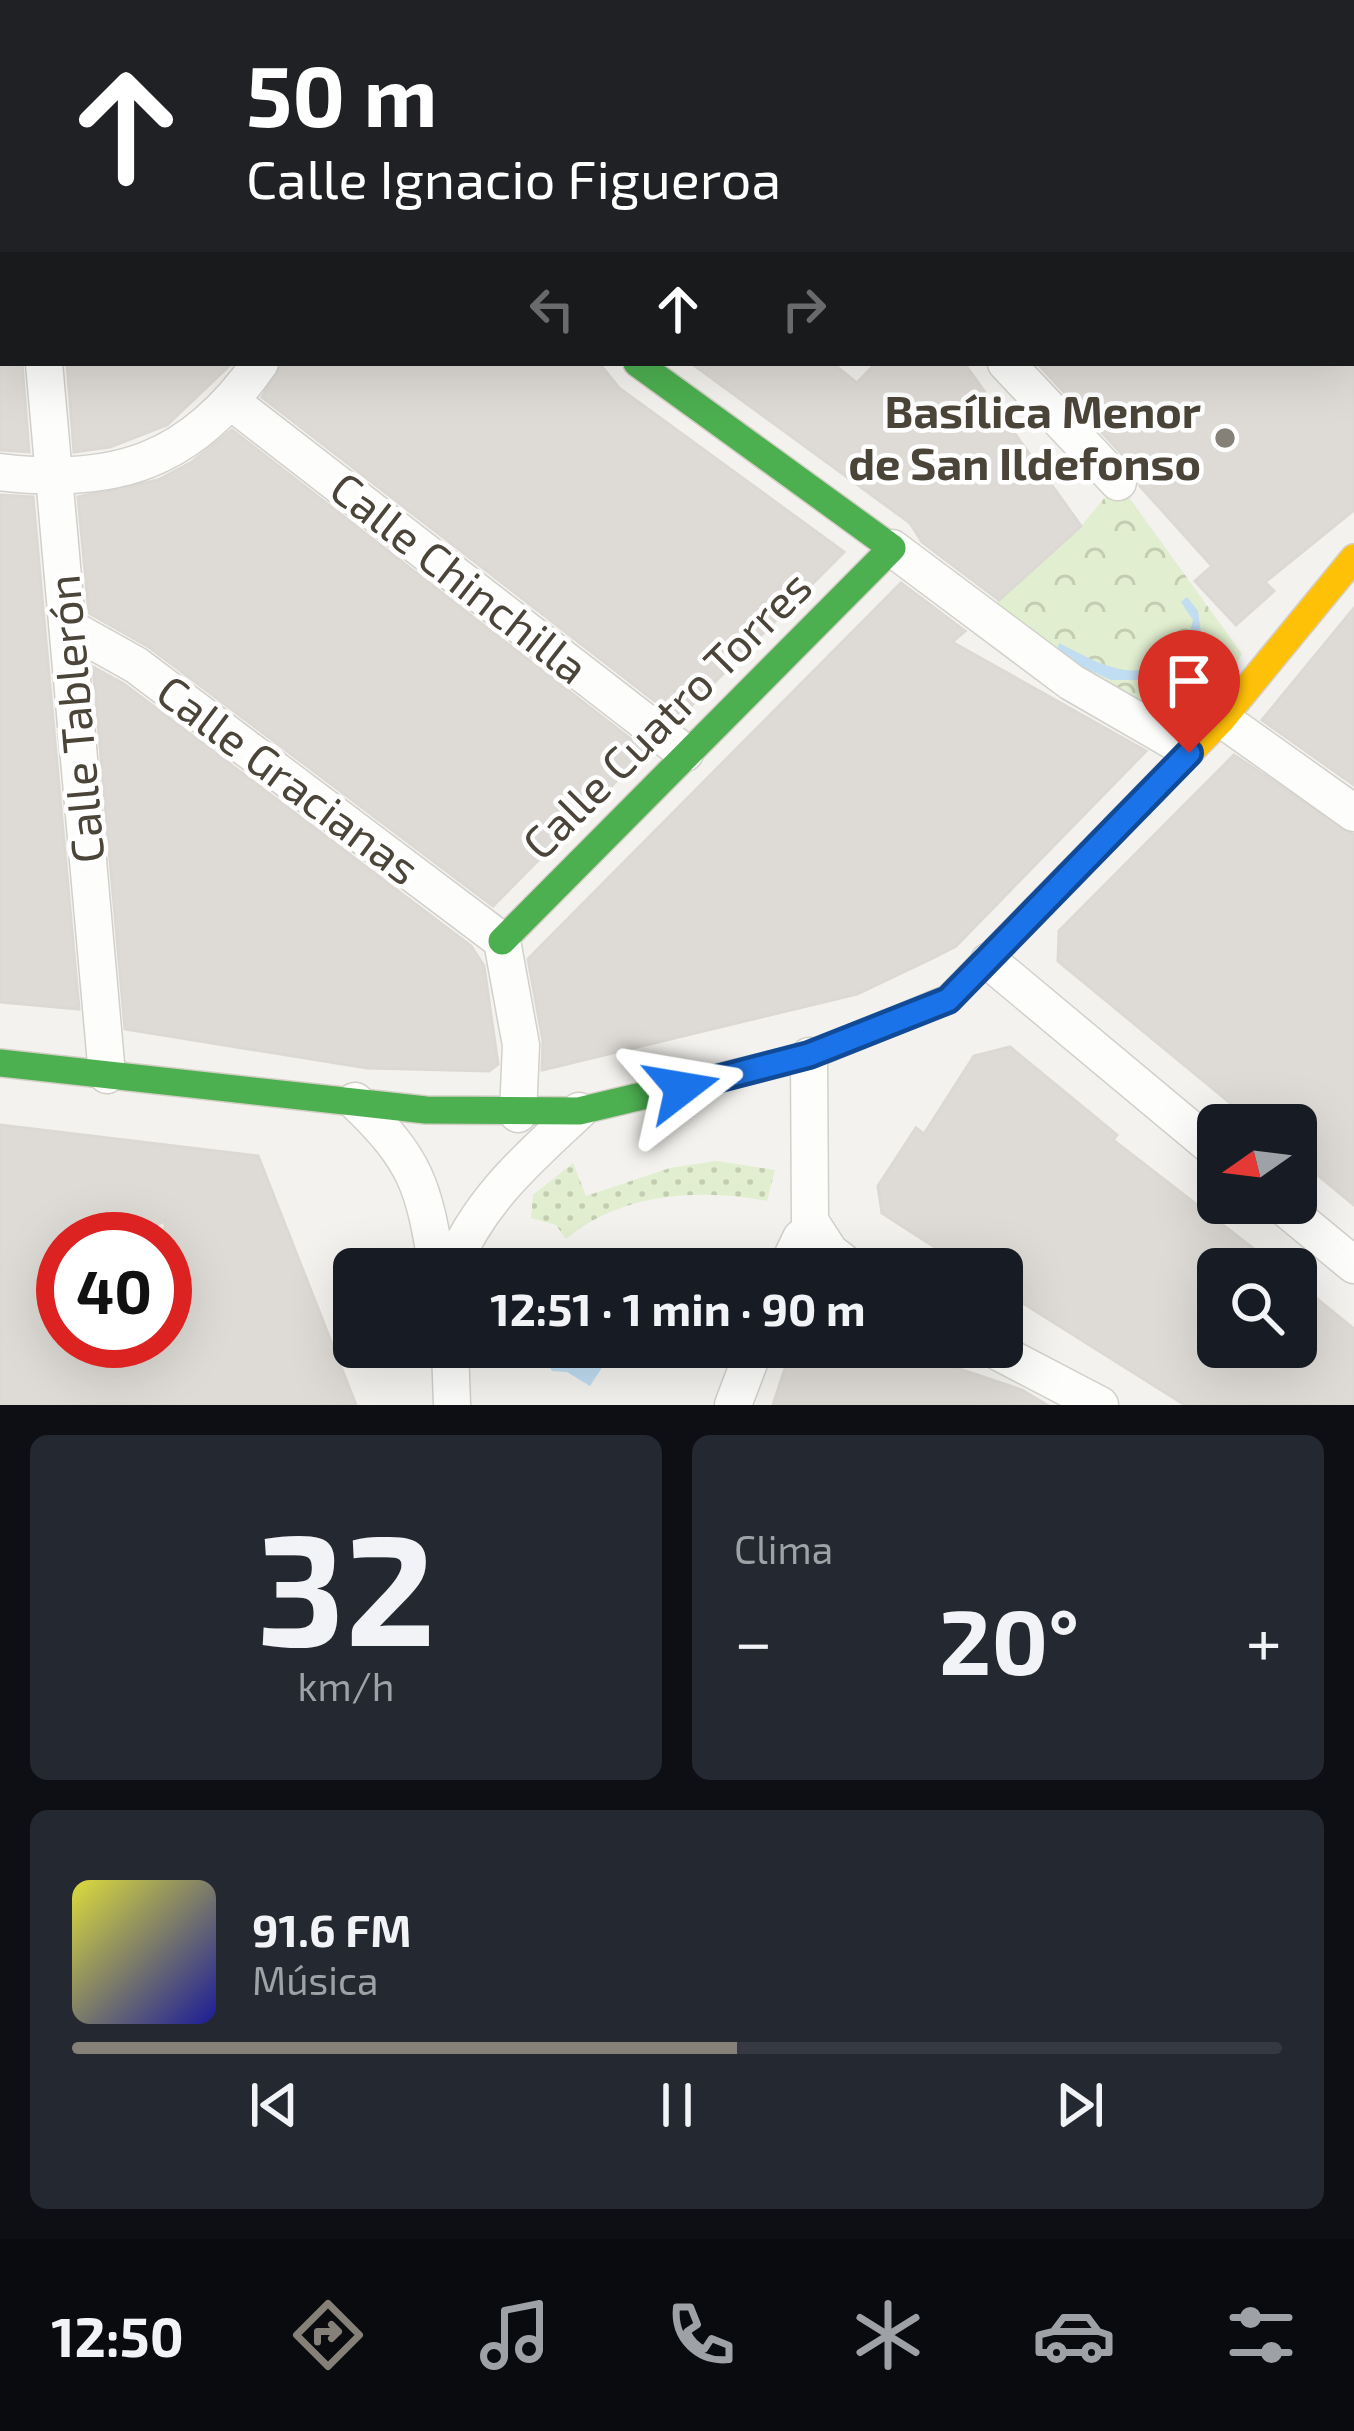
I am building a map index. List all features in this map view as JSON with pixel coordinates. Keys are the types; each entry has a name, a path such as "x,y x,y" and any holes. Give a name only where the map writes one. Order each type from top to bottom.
{"street":[{"name":"Calle Tablerón","path":"44,366 107,1076"},
{"path":"0,472 56,479 154,460 195,436 232,403 258,366"},
{"path":"645,366 1071,682 1186,749"},
{"path":"1009,366 1118,482"},
{"name":"Calle Chinchilla","path":"232,403 685,753"},
{"name":"Calle Cuatro Torres","path":"502,941 892,548"},
{"path":"0,1063 426,1110 518,1114 579,1112 809,1055 948,1000 1222,719 1354,559"},
{"name":"Calle Gracianas","path":"68,627 136,665 502,941"},
{"path":"1222,719 1354,813"},
{"path":"502,941 521,1046 518,1114"},
{"path":"989,961 1197,1134"},
{"path":"809,1055 810,1222 827,1248"},
{"path":"354,1100 402,1146 419,1184 433,1248"},
{"path":"459,1248 508,1177 579,1112"},
{"path":"1304,1224 1354,1265"},
{"path":"1023,1366 1100,1405"},
{"path":"451,1368 452,1405"},
{"path":"733,1405 747,1368"}],"green space":[{"path":"1118,482 1242,654 1187,749 992,606 1081,526"},
{"path":"716,1161 775,1170 767,1201 715,1195 662,1198 611,1212 566,1239 556,1225 531,1218 533,1195 573,1163 586,1196 670,1168"}],"water":[{"path":"1187,597 1198,611 1201,633 1157,680 1111,680 1056,655 1059,643 1117,668 1146,669 1160,663 1190,630 1193,620 1181,602"},
{"path":"602,1368 590,1386 567,1372 552,1371"}],"building":[{"path":"0,366 22,366 29,452 0,450"},
{"path":"67,366 229,366 167,425 110,447 74,452"},
{"path":"280,366 601,366 619,388 844,552 678,719 262,397"},
{"path":"695,366 836,366 857,383 873,366 966,366 1081,526 999,600 922,542 910,523"},
{"name":"Basílica Menor de San Ildefonso","path":"1040,366 1354,366 1354,510 1265,582 1274,591 1236,625 1195,581 1212,566 1140,486 1134,467"},
{"path":"232,430 646,751 493,906 149,647 89,613 78,497 158,480 192,462"},
{"path":"0,495 33,497 79,1009 0,1002"},
{"path":"901,583 965,631 952,642 1146,751 956,946 857,994 542,1070 543,1041 528,959"},
{"path":"1354,608 1354,785 1262,720"},
{"path":"93,667 124,684 471,946 484,966 498,1064 489,1071 367,1068 125,1029"},
{"path":"1234,755 1354,835 1354,1205 1317,1174 1317,1104 1232,1104 1058,961 1059,931"},
{"path":"1010,1047 1117,1135 1113,1140 1197,1205 1197,1224 1222,1224 1253,1248 1197,1248 1197,1368 1317,1368 1317,1299 1354,1329 1354,1405 1185,1405 1023,1303 1023,1248 936,1248 882,1213 878,1186 916,1128 924,1134 974,1056"},
{"path":"0,1125 258,1156 333,1347 333,1368 341,1368 356,1405 0,1405"},
{"path":"785,1368 957,1368 1022,1390 1047,1405 773,1405"}],"traffic: fast":[{"path":"502,941 892,548 641,366"},
{"path":"0,1063 426,1110 579,1111 809,1056 933,1005"}],"traffic: slow":[{"path":"933,1005 948,999 1222,719 1354,558"}],"place":[{"name":"Basílica Menor de San Ildefonso","path":"1225,438"}],"route":[{"path":"682,1088 809,1055 948,1000 1189,753"}]}
